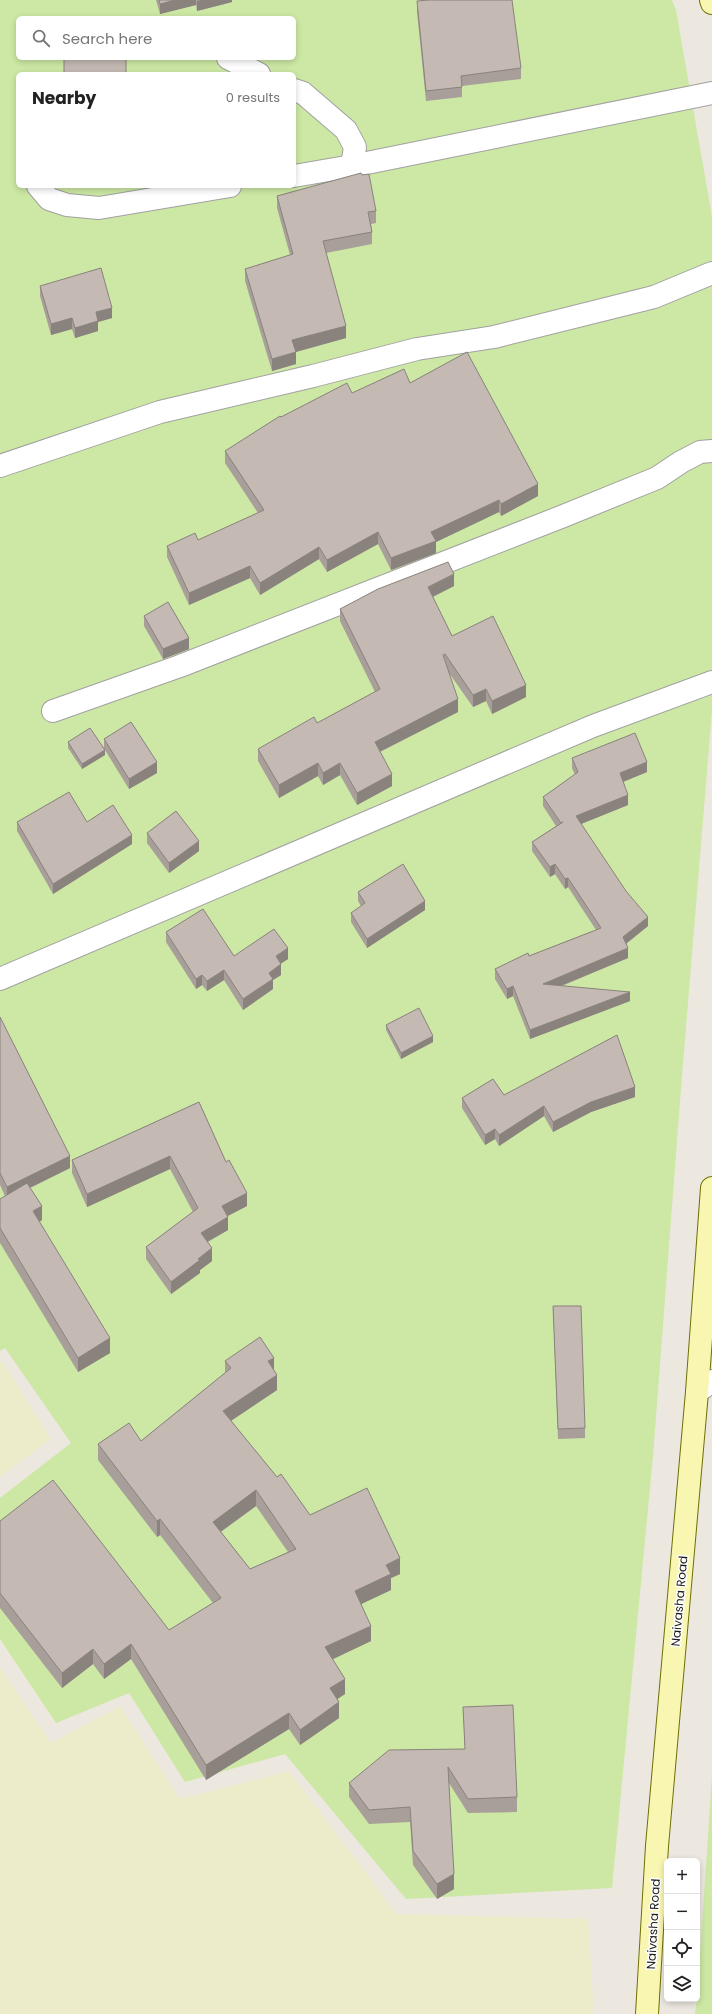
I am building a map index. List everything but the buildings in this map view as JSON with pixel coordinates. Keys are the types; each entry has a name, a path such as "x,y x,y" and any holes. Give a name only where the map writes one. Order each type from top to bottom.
{"main road":[{"name":"Naivasha Road","path":"647,2014 658,1838 705,1386 712,1188"}],"street":[{"path":"232,60 255,72"},
{"path":"296,91 303,93 346,130 355,147 352,166"},
{"path":"296,176 352,166 712,93"},
{"path":"40,188 49,199 67,205 99,208 218,188"},
{"path":"0,466 160,412 313,376 417,349 494,337 654,297 712,273"},
{"path":"53,711 187,663 561,517 657,478 681,462 700,452 712,451"},
{"path":"0,978 594,726 712,682"}],"green space":[{"path":"0,0 672,0 676,10 712,217 712,710 653,1456 612,1888 406,1899 285,1754 185,1782 129,1693 56,1723 0,1639 0,1498 71,1443 5,1348 0,1351"},
{"path":"2,1361 51,1439 0,1477 0,1362"},
{"path":"0,1667 51,1743 120,1706 180,1799 289,1771 397,1914 588,1919 594,2014 0,2014"},
{"path":"712,1777 712,2014 695,2014 697,2002 700,2002 700,1955"}]}
